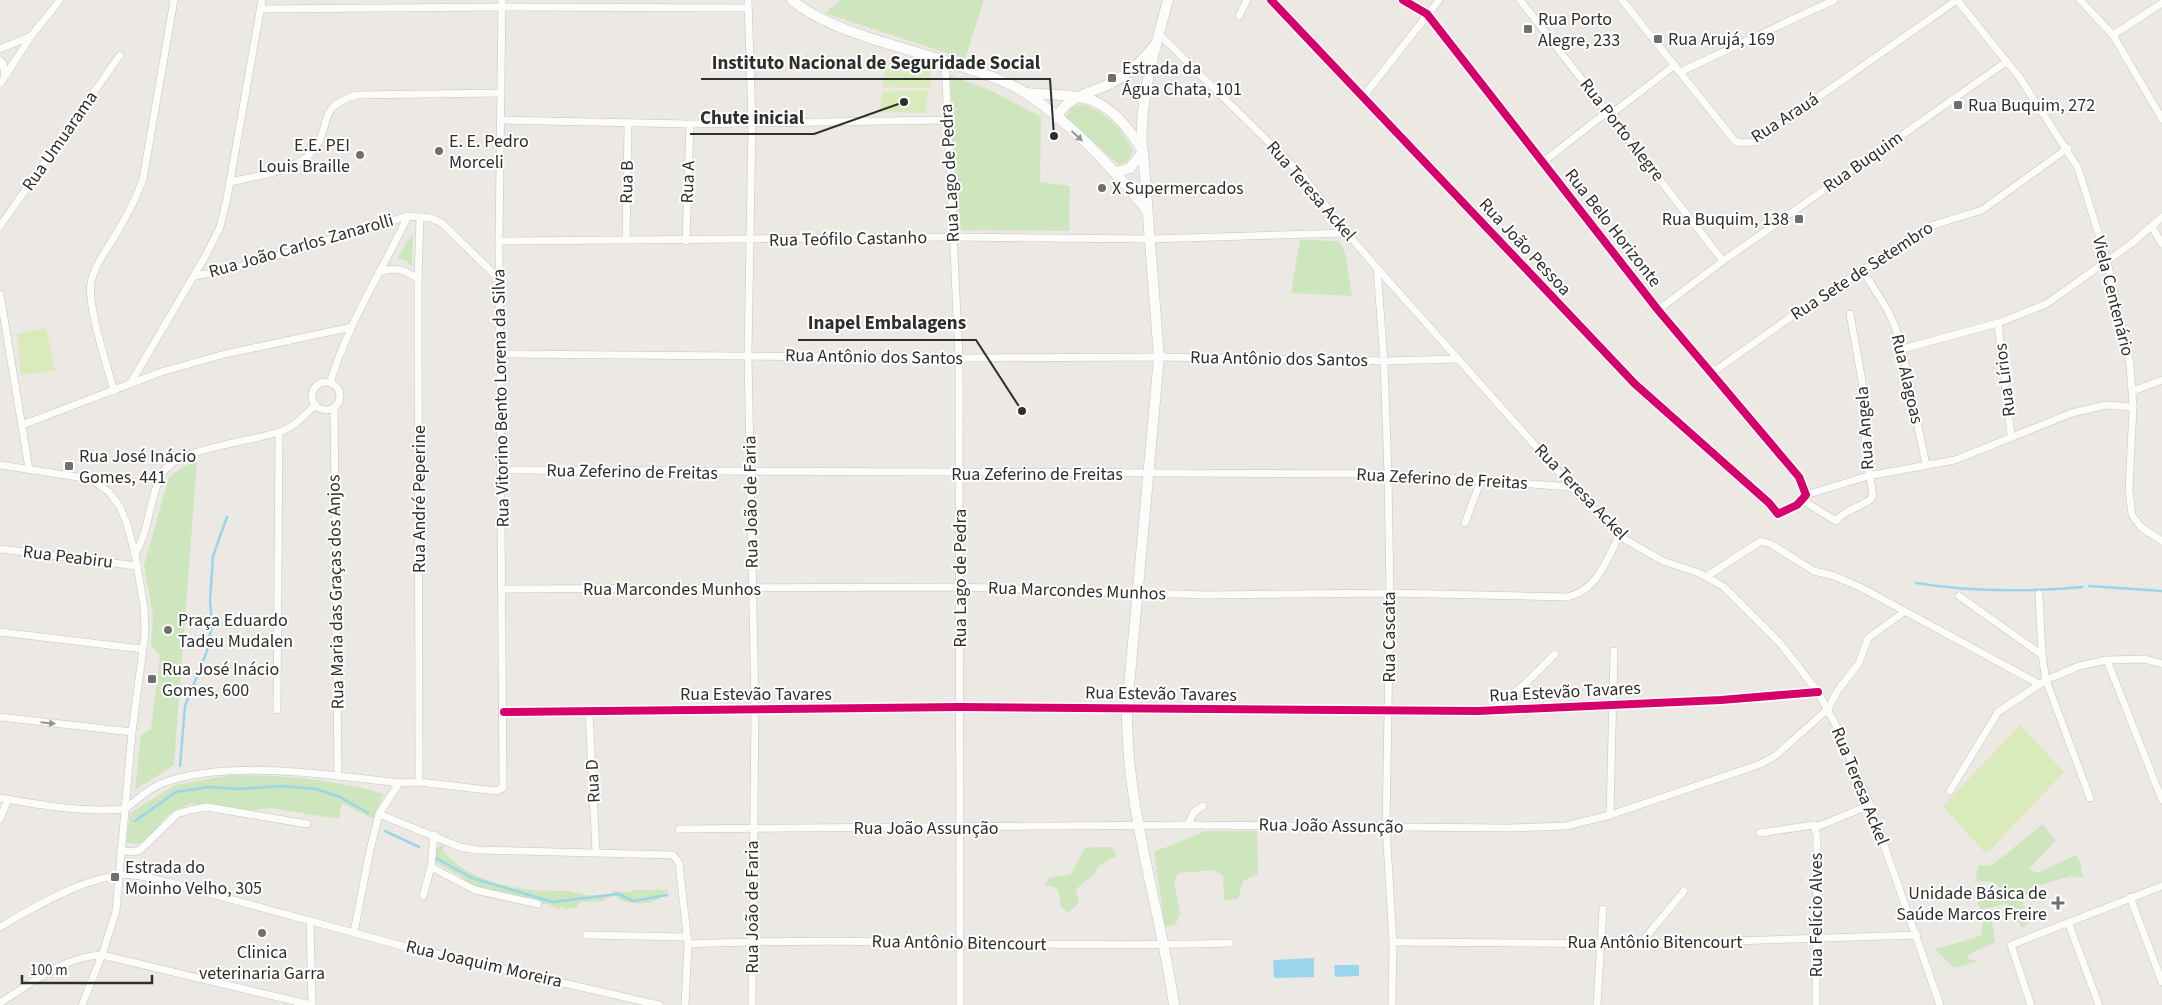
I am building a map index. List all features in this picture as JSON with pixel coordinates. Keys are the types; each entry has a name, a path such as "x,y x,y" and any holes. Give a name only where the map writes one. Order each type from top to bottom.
{"main road":[{"path":"792,0 820,19 945,61 1026,93 1078,97 1098,103 1110,111 1134,136 1143,152"},
{"path":"1168,0 1142,111 1146,209 1159,356 1150,474 1127,709 1129,776 1138,826 1165,946 1174,1005"},
{"path":"1057,118 1065,104 1078,97 1097,91 1132,70 1158,39"},
{"path":"1026,93 1117,172 1146,209"},
{"path":"1117,172 1130,168 1143,152"}],"street":[{"path":"0,84 31,36 60,0"},
{"path":"114,391 98,330 91,296 91,282 96,269 136,200 143,179 174,0"},
{"path":"130,384 194,276 220,227 230,182 262,0"},
{"path":"1239,16 1247,0"},
{"name":"Rua João Pessoa","path":"1271,0 1635,384 1780,514 1804,498"},
{"name":"Rua Belo Horizonte","path":"1403,0 1427,14 1658,310 1799,477 1804,498"},
{"path":"1363,97 1439,0"},
{"name":"Rua Porto Alegre","path":"1520,0 1723,261"},
{"name":"Rua Arauá","path":"1622,0 1734,141 1748,143 1754,142 1957,0"},
{"path":"1680,72 1834,0"},
{"path":"1957,0 2006,62"},
{"path":"2080,0 2113,35 2162,119"},
{"path":"260,9 502,3 748,4"},
{"name":"Rua Vitorino Bento Lorena da Silva","path":"419,782 496,791 500,791 504,783 499,279 502,3"},
{"path":"2113,35 2162,3"},
{"name":"Rua João de Faria","path":"748,4 752,122 748,356 755,708 752,829 752,1005"},
{"path":"0,49 31,36"},
{"name":"Rua Teresa Ackel","path":"1158,39 1302,176 1377,268 1572,487 1619,536 1663,561 1707,576 1724,587 1780,643 1828,708 1870,804 1940,1005"},
{"name":"Rua Umuarama","path":"0,226 120,55"},
{"path":"0,60 4,64 6,76"},
{"name":"Rua Lago de Pedra","path":"945,61 959,358 961,474 959,587 960,1005"},
{"name":"Viela Centenário","path":"2006,62 2068,148 2086,189 2107,261 2130,364 2133,406 2129,490 2132,515 2140,527 2162,542"},
{"name":"Rua Buquim","path":"1658,310 1723,261 2006,62"},
{"path":"1543,162 1675,65"},
{"path":"230,182 270,173 291,166 309,156 319,143 327,115 334,104 343,99 362,95 501,93"},
{"path":"500,120 690,124 947,120"},
{"name":"Rua B","path":"626,240 628,124"},
{"name":"Rua A","path":"686,241 690,124"},
{"name":"Rua Sete de Setembro","path":"1712,373 1782,323 1930,226 1982,210 2068,148"},
{"path":"330,383 352,326 382,272 408,216 432,218 442,223 499,279"},
{"name":"Rua João Carlos Zanarolli","path":"194,276 229,270 408,216"},
{"name":"Rua André Peperine","path":"419,782 418,279 420,217"},
{"path":"1902,349 1998,323 2046,304 2107,261 2152,227 2162,217"},
{"path":"2152,227 2162,244"},
{"name":"Rua Teófilo Castanho","path":"499,241 686,241 952,237 1150,238 1347,233"},
{"path":"382,272 396,268 405,270 418,279"},
{"name":"Rua Cascata","path":"1377,268 1384,361 1388,474 1390,593 1386,827 1393,942 1392,1005"},
{"name":"Rua Alagoas","path":"1863,271 1887,309 1902,349 1926,465"},
{"path":"0,294 29,469"},
{"name":"Rua Angela","path":"1804,498 1836,521 1846,511 1864,504 1871,498 1873,492 1868,476 1862,381 1850,314"},
{"name":"Rua Lírios","path":"1998,323 2011,436"},
{"path":"22,425 161,372 225,354 352,326"},
{"name":"Rua Antônio dos Santos","path":"500,354 959,358 1159,356 1384,361 1458,359"},
{"path":"2133,391 2162,380"},
{"path":"321,383 330,383 337,388 340,396 334,408 322,410 316,405 312,397 315,389 321,383"},
{"path":"135,554 144,540 164,470 174,462 192,455 279,432 298,422 316,405"},
{"path":"1804,498 1868,476 1955,460 2077,411 2106,405 2133,406"},
{"name":"Rua Maria das Graças dos Anjos","path":"334,408 338,776"},
{"path":"277,710 279,432"},
{"path":"0,465 91,478 109,492 120,507 135,554 144,607 145,633 132,732 116,911 102,955 82,1005"},
{"name":"Rua Zeferino de Freitas","path":"502,470 961,474 1388,474 1572,487"},
{"path":"1465,523 1481,480"},
{"name":"Rua Marcondes Munhos","path":"503,589 752,590 959,587 1242,595 1390,593 1566,598 1576,596 1600,572 1619,536"},
{"path":"1707,576 1761,541 1771,544 1814,571 1834,576 1862,588 2039,684"},
{"name":"Rua Peabiru","path":"0,549 137,566"},
{"path":"2039,594 2042,655 2046,680 2090,798"},
{"path":"1959,596 2042,655"},
{"name":"Rua João Assunção","path":"679,829 1188,825 1566,826 1610,816 1758,765 1782,750 1828,708 1838,690 1860,663 1868,638 1904,612"},
{"path":"0,632 142,649"},
{"path":"1610,816 1614,651"},
{"path":"1491,710 1525,684 1555,654"},
{"path":"1950,791 1998,712 2039,684 2079,666 2107,660 2145,659 2162,664"},
{"path":"2107,660 2162,800"},
{"name":"Rua Estevão Tavares","path":"504,712 959,707 1388,711 1491,710 1721,700 1818,692"},
{"name":"Rua D","path":"590,710 596,852"},
{"path":"0,717 132,732"},
{"path":"1,815 4,799 66,810 98,811 125,808 161,784 205,774 270,771 400,783 419,782"},
{"path":"354,932 368,857 380,814 400,783"},
{"name":"Rua Felício Alves","path":"1760,833 1814,825 1819,826 1870,804"},
{"path":"1188,825 1194,812 1203,806"},
{"path":"120,850 131,852 140,850 177,814 199,809 207,808 306,824"},
{"path":"380,814 460,847 477,850 672,855 679,863 688,941 685,1005"},
{"name":"Rua Felício Alves","path":"1814,825 1817,836 1816,1005"},
{"path":"423,896 431,867 434,835"},
{"path":"431,867 475,890 538,904"},
{"name":"Rua Joaquim Moreira","path":"0,926 56,896 91,882 132,875 171,883 406,946 659,1005"},
{"path":"2031,1005 2010,946 2162,886"},
{"path":"1640,944 1684,891"},
{"path":"2130,898 2162,982"},
{"path":"1597,1005 1603,909"},
{"path":"0,1003 68,962 85,956 102,955 312,1005 310,921"},
{"path":"2068,922 2099,1005"},
{"name":"Rua Antônio Bitencourt","path":"586,934 688,941 1165,946 1230,943"},
{"name":"Rua Antônio Bitencourt","path":"1393,942 1640,944 1917,936"}],"green space":[{"path":"840,0 984,0 965,59 825,13"},
{"path":"886,68 931,68 930,88 882,87"},
{"path":"950,75 990,90 1041,117 1040,182 1070,186 1069,231 958,230"},
{"path":"928,90 926,113 880,112 882,92"},
{"path":"1083,104 1099,112 1119,129 1133,151 1128,161 1119,165 1066,118 1071,108"},
{"path":"413,232 412,266 405,260 397,259"},
{"path":"1300,240 1339,241 1345,252 1352,296 1291,293"},
{"path":"46,328 55,370 21,375 17,334"},
{"name":"Praça Eduardo Tadeu Mudalen","path":"197,461 174,765 135,790 141,735 151,729 160,656 151,645 153,615 144,566 169,477 183,467"},
{"path":"2020,725 2064,772 1986,854 1943,806"},
{"path":"231,775 271,776 326,781 384,794 373,819 342,803 339,819 271,808 249,811 198,806 192,803 171,813 152,836 142,843 126,842 130,813 175,785"},
{"path":"2043,824 2056,841 2029,868 2037,873 2076,855 2080,862 2083,878 2071,876 2030,888 2023,903 2030,922 2022,928 2007,903 1981,910 1978,904 1981,894 2000,888 1993,882 1975,881 1979,865 1991,866"},
{"path":"1206,831 1257,831 1258,874 1243,881 1238,899 1224,900 1223,876 1216,870 1179,873 1174,880 1180,913 1176,924 1165,927 1154,852"},
{"path":"443,845 444,852 456,863 470,873 485,880 519,888 570,891 587,895 611,894 612,896 602,901 581,902 576,908 565,909 562,906 559,909 548,904 540,904 533,899 529,901 472,886 460,876 435,862 435,848"},
{"path":"1110,847 1115,850 1116,856 1098,866 1094,874 1076,889 1079,903 1068,913 1061,907 1058,890 1052,886 1044,887 1049,878 1071,874 1085,848"},
{"path":"632,890 668,891 655,901 644,903 626,902 616,897 613,893 614,891 630,892"},
{"path":"1983,918 1990,918 1993,925 1995,942 1969,954 1967,959 1979,961 1954,968 1935,949 1981,936"}],"water":[{"path":"1314,958 1314,977 1274,978 1273,960"},
{"path":"1334,965 1359,965 1359,976 1335,977"}],"waterway":[{"path":"180,766 185,706 207,651 212,625 210,601 213,556 227,517"},
{"path":"1916,583 1957,588 1999,590 2082,587"},
{"path":"2089,586 2162,591"},
{"path":"135,821 176,792 208,787 239,789 284,786 316,789 340,797 368,813"},
{"path":"385,831 419,847"},
{"path":"436,858 472,878 553,902 618,894 633,901 667,895"}],"cycle path":[{"path":"1271,0 1635,384 1769,503 1778,514 1797,505 1806,495 1799,477 1658,310 1427,14 1403,0"},
{"path":"504,712 959,707 1478,711 1721,700 1818,692"}],"place":[{"name":"Rua Porto Alegre, 233","path":"1528,29"},
{"name":"Rua Arujá, 169","path":"1658,39"},
{"name":"Estrada da Água Chata, 101","path":"1112,78"},
{"name":"Chute inicial","path":"904,102"},
{"name":"Rua Buquim, 272","path":"1958,105"},
{"name":"Instituto Nacional de Seguridade Social","path":"1054,136"},
{"name":"E. E. Pedro Morceli","path":"439,151"},
{"name":"E.E. PEI Louis Braille","path":"360,155"},
{"name":"X Supermercados","path":"1102,188"},
{"name":"Rua Buquim, 138","path":"1799,219"},
{"name":"Inapel Embalagens","path":"1022,411"},
{"name":"Rua José Inácio Gomes, 441","path":"69,466"},
{"name":"Praça Eduardo Tadeu Mudalen","path":"168,630"},
{"name":"Rua José Inácio Gomes, 600","path":"152,679"},
{"name":"Estrada do Moinho Velho, 305","path":"115,877"},
{"name":"Unidade Básica de Saúde Marcos Freire","path":"2058,903"},
{"name":"Clinica veterinaria Garra","path":"262,933"}]}
